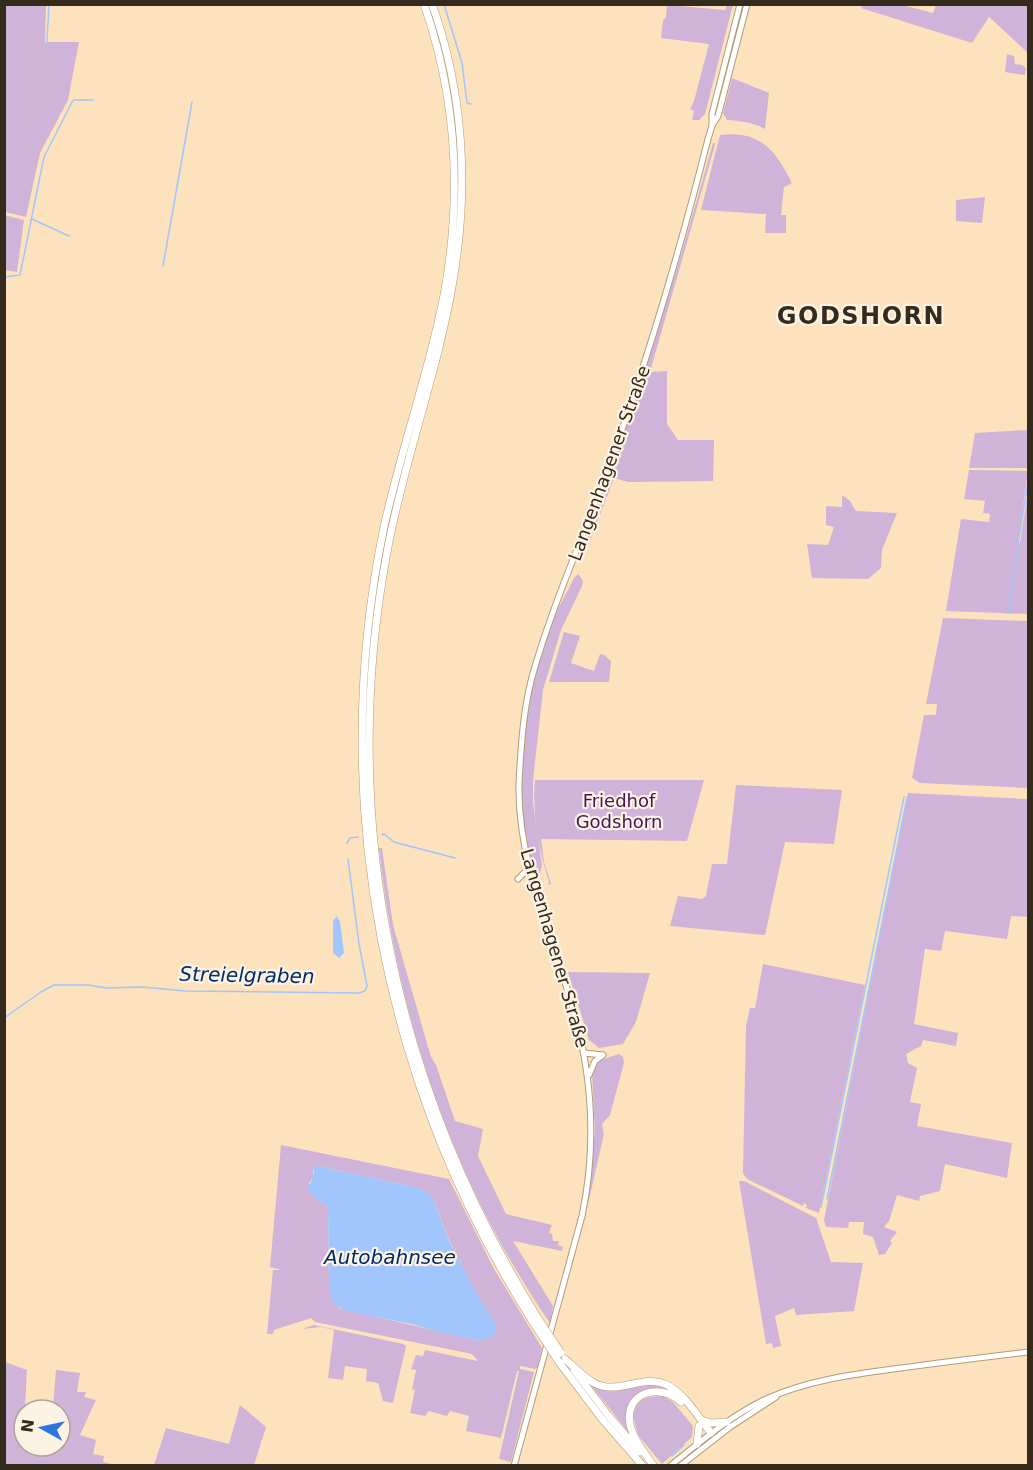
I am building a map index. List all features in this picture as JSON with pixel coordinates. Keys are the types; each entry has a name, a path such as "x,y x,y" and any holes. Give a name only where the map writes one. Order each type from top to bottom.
{"highway":[{"path":"424,4 437,44 450,105 455,164 454,219 443,297 384,529 370,614 363,717 363,779 367,842 381,944 399,1022 418,1083 443,1151 474,1221 498,1265 602,1419 643,1466"},
{"path":"432,4 443,42 456,104 462,164 461,220 449,305 401,484 387,549 379,604 372,663 370,717 370,782 374,838 388,944 422,1074 449,1148 481,1218 536,1321"},
{"path":"562,1358 594,1383 605,1387 614,1388 655,1381 675,1390 686,1401 700,1423 697,1444"},
{"path":"562,1358 608,1415 653,1465"},
{"path":"653,1465 634,1436 630,1425 632,1408 641,1396 657,1390 672,1395 682,1403 711,1437"},
{"path":"700,1423 727,1422"}],"main road":[{"name":"Langenhagener Straße","path":"514,1466 577,1237 586,1197 592,1130 586,1060 569,995 543,915 522,824 519,787 522,741 532,678 548,627 606,474 681,246 740,4"},
{"name":"Langenhagener Straße","path":"712,126 718,116 747,4"},
{"path":"518,879 526,871 529,862"},
{"path":"584,1053 603,1055 595,1060 588,1076"},
{"path":"586,1060 599,1057"},
{"path":"680,1466 727,1422 762,1401 807,1384 842,1376 1029,1352"},
{"path":"670,1466 697,1444 777,1396"}],"green space":[{"path":"5,4 46,5 45,42 79,42 68,100 40,153 26,217 5,212"},
{"path":"863,4 902,5 933,13 936,5 1028,5 1028,53 989,17 972,43 861,8"},
{"path":"667,5 725,10 727,5 733,5 705,114 699,120 692,120 694,111 690,109 709,44 661,38"},
{"path":"1007,54 1014,56 1015,64 1026,68 1025,75 1005,72"},
{"path":"732,78 769,93 765,129 751,123 727,120 723,113"},
{"path":"734,134 757,140 773,152 780,161 792,183 784,187 781,215 786,215 786,233 765,233 766,214 701,210 720,135"},
{"path":"713,143 715,143 714,148 650,372 667,371 667,424 678,440 714,440 713,481 628,482 614,478 583,559 582,551 652,348"},
{"path":"985,197 982,223 956,221 956,200"},
{"path":"4,215 24,220 17,272 5,270"},
{"path":"1028,430 1028,468 969,468 975,433"},
{"path":"969,470 1028,471 1018,543 1020,543 1028,491 1028,614 946,611 961,519 989,522 990,514 983,513 985,501 964,499"},
{"path":"842,495 850,501 856,511 897,513 882,550 881,568 868,579 812,578 807,544 828,545 834,527 826,525 826,506 842,507"},
{"path":"578,574 583,581 582,586 561,630 543,690 533,780 533,803 542,865 538,881 530,860 522,809 522,751 525,722 547,637 559,607"},
{"path":"943,618 1028,621 1028,788 920,783 912,778 924,715 936,715 937,704 926,704"},
{"path":"564,632 580,636 571,663 594,671 600,654 611,661 609,682 549,682"},
{"name":"Friedhof Godshorn","path":"535,780 704,780 687,841 541,839 544,862 551,884 548,885 535,819"},
{"path":"736,785 842,790 834,844 785,842 765,935 670,926 678,896 702,899 706,896 712,864 727,864"},
{"path":"908,793 1028,799 1028,917 1011,916 1007,939 945,931 941,951 925,949 914,1024 958,1033 956,1046 923,1040 921,1046 906,1054 908,1063 917,1068 910,1102 921,1104 917,1126 1012,1143 1007,1178 945,1164 940,1191 920,1196 919,1201 897,1195 889,1221 884,1227 897,1232 890,1241 892,1243 885,1254 879,1255 873,1237 863,1234 864,1222 849,1222 848,1228 826,1227 824,1220"},
{"path":"379,848 382,848 393,925 431,1057 436,1065 455,1121 483,1129 478,1156 506,1214 552,1225 549,1233 552,1234 553,1241 559,1241 558,1245 563,1247 562,1251 513,1241 553,1306 550,1323 516,1269 485,1213 458,1155 435,1096 415,1035 400,974"},
{"path":"763,964 865,985 819,1213 806,1208 807,1205 804,1203 803,1206 747,1179 743,1173 746,1026 750,1008 755,1008"},
{"path":"568,972 650,973 636,1022 623,1044 599,1048 589,1040"},
{"path":"619,1054 623,1057 624,1063 610,1115 602,1124 604,1134 586,1213 595,1131 592,1072 598,1061"},
{"path":"281,1145 449,1179 494,1269 542,1348 538,1367 535,1369 520,1366 520,1370 534,1372 511,1462 499,1459 519,1371 517,1371 501,1438 466,1431 469,1416 450,1411 447,1416 429,1411 425,1416 410,1413 416,1370 411,1369 416,1355 423,1356 425,1350 478,1361 472,1354 315,1322 311,1318 274,1330 273,1334 267,1334 273,1270 281,1270 270,1267","holes":["317,1166 419,1188 433,1198 449,1240 480,1302 495,1322 485,1340 479,1341 339,1308 329,1286 328,1207 312,1195 309,1183 313,1178 313,1170"]},
{"path":"739,1181 744,1181 816,1218 831,1262 863,1263 854,1311 796,1315 794,1308 775,1316 781,1346 773,1348 772,1343 766,1344"},
{"path":"314,1325 406,1346 393,1403 383,1401 378,1383 366,1381 367,1369 345,1366 343,1380 328,1378 334,1330 321,1327 302,1329"},
{"path":"5,1362 27,1370 25,1398 12,1398 12,1458 72,1458 72,1398 54,1398 56,1370 80,1373 77,1392 86,1392 84,1397 96,1400 80,1435 96,1440 93,1454 104,1456 103,1462 110,1465 5,1465"},
{"path":"587,1380 600,1387 653,1383 675,1392 702,1425 683,1402 658,1389 631,1405 632,1437"},
{"path":"663,1396 672,1401 693,1426 692,1437 662,1464 638,1435 633,1416 637,1405 643,1399"},
{"path":"240,1405 266,1427 254,1465 154,1465 166,1428 229,1444"}],"water":[{"path":"337,916 340,922 344,953 339,958 333,953 333,921"},
{"name":"Autobahnsee","path":"317,1166 419,1188 428,1193 433,1198 449,1241 481,1302 497,1325 494,1335 479,1341 343,1310 333,1302 329,1286 328,1207 312,1195 308,1188 313,1178 314,1168"}],"waterway":[{"path":"47,41 49,4"},
{"path":"444,4 462,63 467,103 471,104"},
{"path":"4,277 20,275 44,157 72,102 74,100 93,100"},
{"path":"163,266 192,102"},
{"path":"32,219 69,236"},
{"path":"1017,552 1028,481"},
{"path":"1008,613 1017,554"},
{"path":"821,1207 904,797"},
{"path":"827,1199 907,798"},
{"name":"Streielgraben","path":"382,835 384,834 394,842 455,858"},
{"name":"Streielgraben","path":"347,843 350,838 358,837"},
{"name":"Streielgraben","path":"4,1018 54,985 142,987 186,991 359,993 365,991 367,986 348,859"},
{"path":"672,1456 684,1445"}],"district":[{"name":"GODSHORN","path":"861,316"}]}
